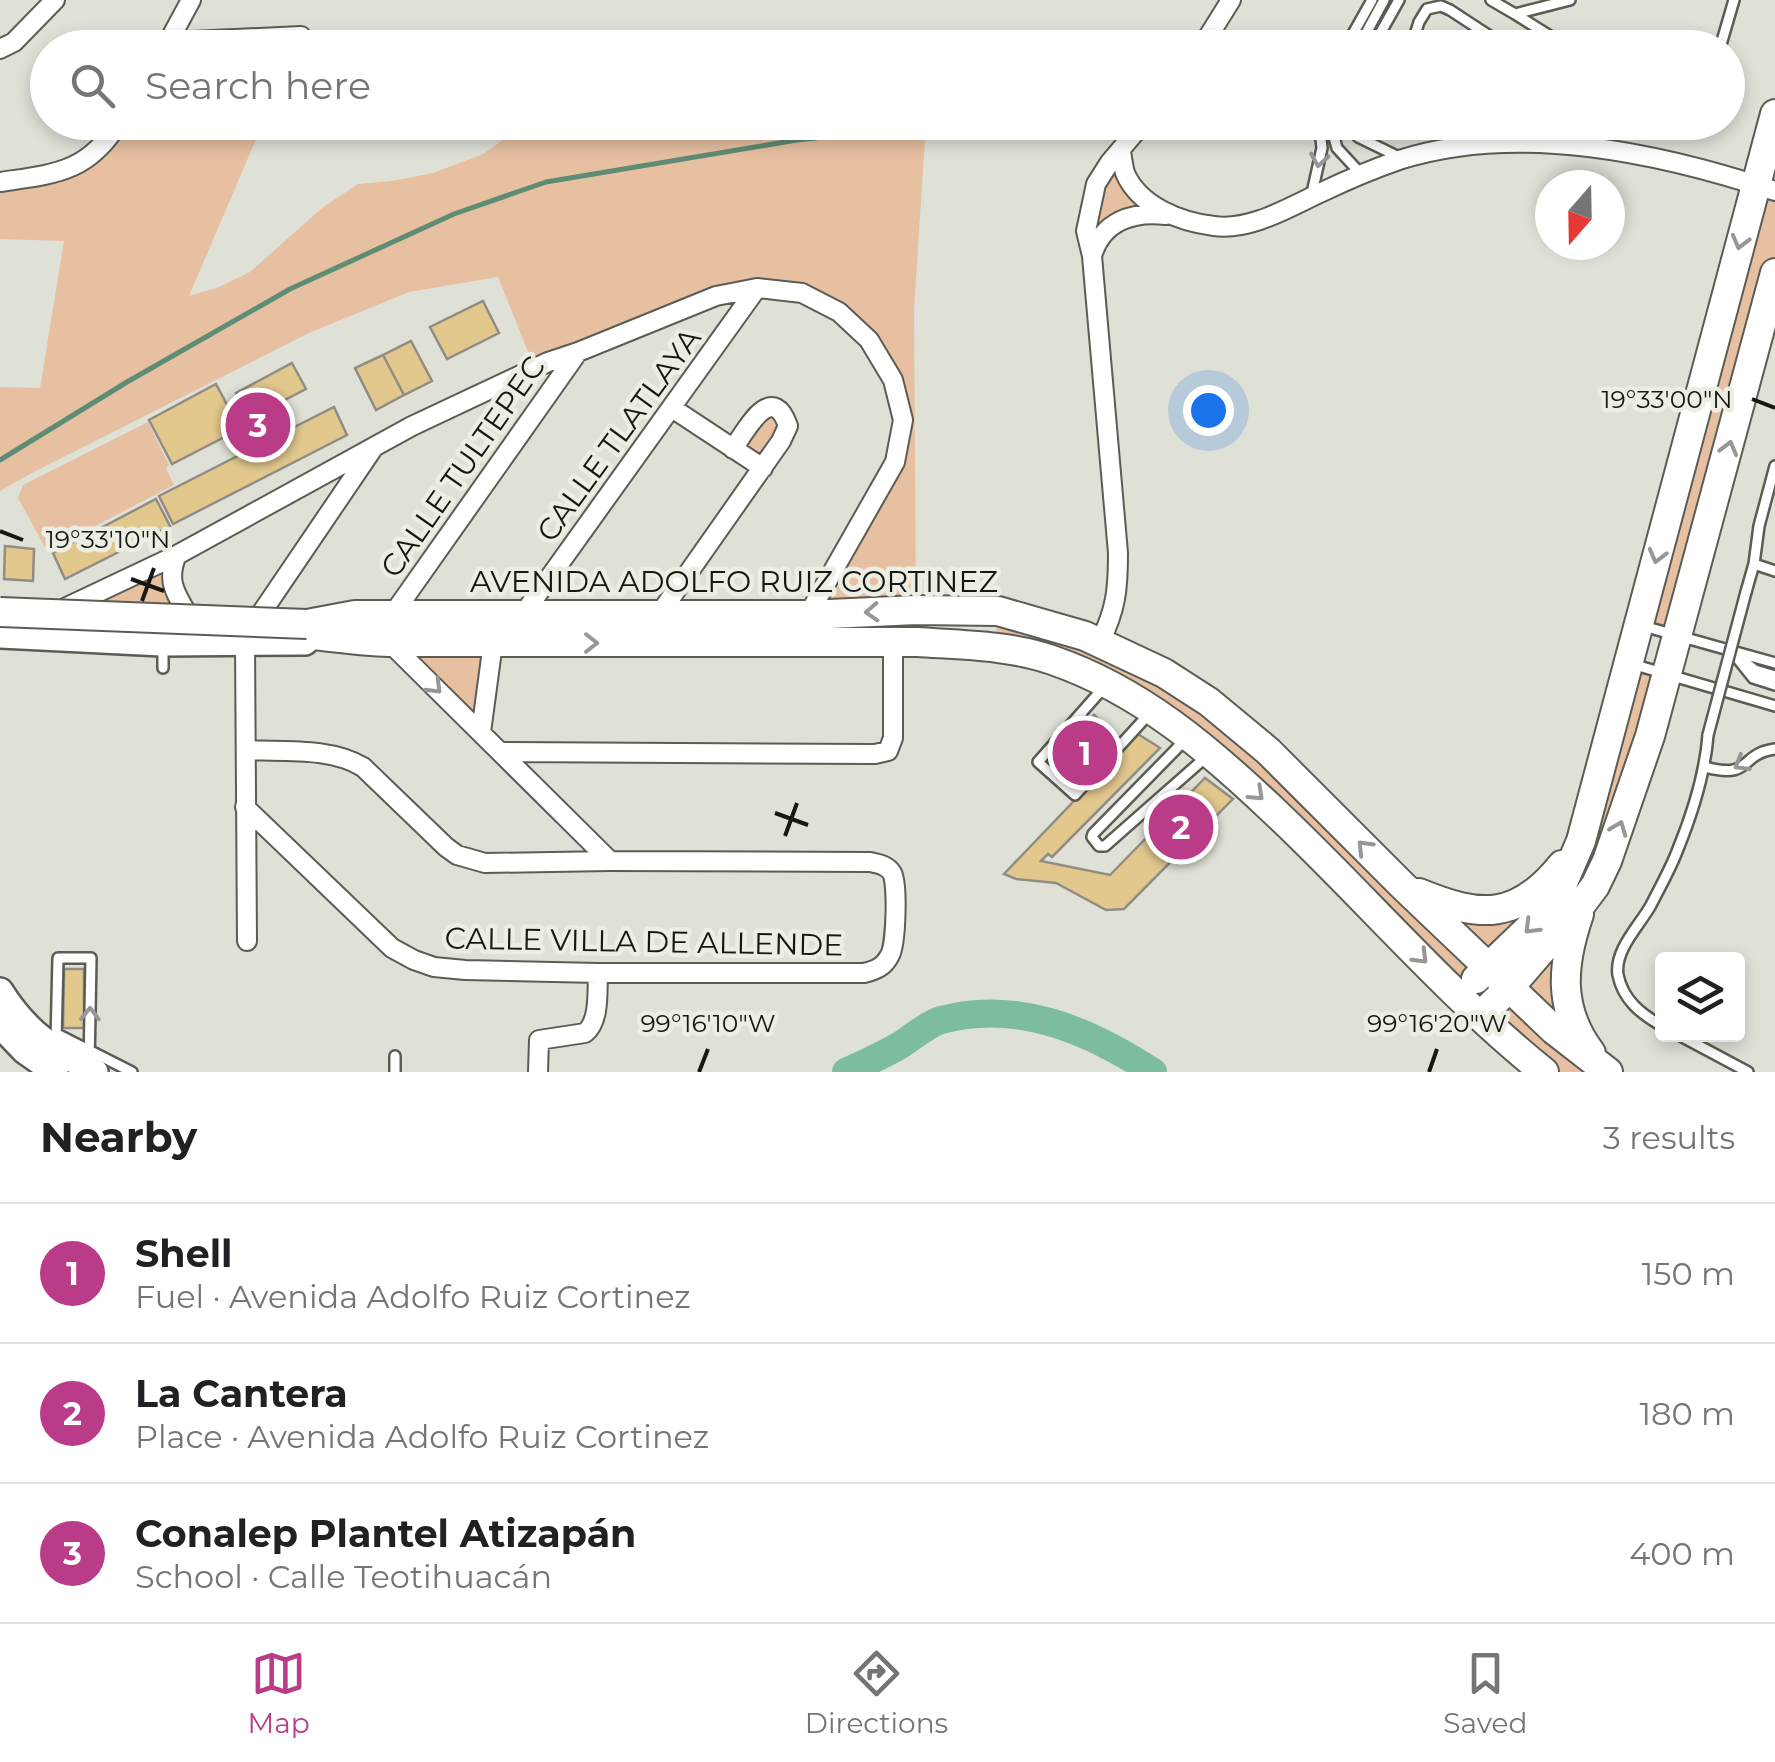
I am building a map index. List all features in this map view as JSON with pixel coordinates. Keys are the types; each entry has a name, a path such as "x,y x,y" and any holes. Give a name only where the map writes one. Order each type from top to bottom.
{"main road":[{"path":"1459,995 1546,912 1582,841 1639,625 1765,188 1775,114"},
{"path":"1480,1016 1510,988 1584,902 1595,886 1619,829 1668,674 1775,273"},
{"name":"AVENIDA ADOLFO RUIZ CORTINEZ","path":"0,604 188,615 260,615 354,628"},
{"path":"2,629 104,608"},
{"name":"AVENIDA ADOLFO RUIZ CORTINEZ","path":"2,629 391,628 524,613 808,616 916,610 998,611 1058,627 1164,673 1209,702 1268,752 1554,1030 1606,1071"},
{"path":"1003,648 1008,614"},
{"path":"1049,659 1058,627"},
{"name":"AVENIDA ADOLFO RUIZ CORTINEZ","path":"2,629 163,655 354,628"},
{"name":"AVENIDA ADOLFO RUIZ CORTINEZ","path":"391,628 493,644 893,642 1003,648 1091,675 1152,710 1200,744 1303,838 1480,1016 1544,1072"},
{"path":"1404,887 1457,908 1488,912 1522,902 1551,879 1582,841"},
{"path":"1584,902 1570,940 1564,980 1566,1002 1586,1046 1606,1071"},
{"path":"0,991 32,1033 56,1052"},
{"path":"0,1025 25,1051 56,1052 91,1064"}],"street":[{"path":"0,50 14,42 55,0"},
{"path":"175,30 191,0"},
{"path":"1212,30 1231,0"},
{"path":"0,182 72,168 105,140"},
{"path":"1100,642 1114,611 1118,553 1092,256 1086,231 1096,184 1130,140"},
{"path":"1092,256 1095,245 1119,221 1138,213 1175,216 1216,227 1232,226 1274,214 1404,158 1460,148 1534,142 1570,144 1697,169 1765,188"},
{"path":"1121,151 1124,172 1133,186 1154,205 1175,216"},
{"path":"67,607 176,555 375,445 548,362 716,296 757,288 802,292 839,312 869,340 894,380 903,420 895,462 808,616"},
{"name":"CALLE TLATLAYA","path":"524,613 757,288"},
{"name":"CALLE TULTEPEC","path":"391,628 578,352"},
{"path":"672,408 763,468"},
{"path":"658,616 763,468 788,426 785,416 776,409 764,408 734,449"},
{"path":"260,615 375,445"},
{"path":"176,555 171,570 172,586 188,615"},
{"path":"391,628 481,732 610,861"},
{"path":"501,752 888,751 893,738 893,642"},
{"path":"245,644 247,941"},
{"path":"481,732 493,644"},
{"path":"246,750 349,758 446,847 470,861 610,861"},
{"name":"CALLE VILLA DE ALLENDE","path":"245,807 392,948 434,966 598,973 864,973 878,969 889,959 893,947 895,884 891,872 883,865 610,861"},
{"path":"538,1072 539,1040 590,1030 598,973"}],"lane":[{"path":"1354,30 1372,0"},
{"path":"1368,30 1384,0"},
{"path":"1382,30 1399,0"},
{"path":"1492,0 1540,30"},
{"path":"1515,14 1570,0"},
{"path":"1725,30 1734,0"},
{"path":"1416,30 1427,9 1441,6 1481,30"},
{"path":"1311,197 1321,140"},
{"path":"1335,140 1337,148 1361,174"},
{"path":"1363,140 1404,158"},
{"path":"1655,1022 1626,997 1617,972 1625,946 1650,907 1678,850 1705,767 1708,736 1754,564 1759,526 1775,466"},
{"path":"1754,564 1775,571"},
{"path":"1639,625 1775,663"},
{"path":"1731,651 1755,670 1775,676"},
{"path":"1731,651 1753,678 1775,685"},
{"path":"1630,663 1775,706"},
{"path":"1107,684 1038,762 1076,795 1152,710"},
{"path":"1200,744 1149,807 1104,846 1099,846 1092,834 1135,793 1200,744"},
{"path":"1705,767 1726,772 1739,770 1761,750 1775,748"},
{"path":"1135,793 1149,807"},
{"path":"56,1052 58,958 92,958 91,1064 132,1072"},
{"path":"1693,1042 1748,1072"},
{"path":"395,1056 395,1072"}],"shaded area":[{"path":"1775,114 1775,270 1678,636 1639,625"},
{"path":"102,140 256,140 189,296 250,272 322,208 358,184 433,173 483,154 503,140 925,140 914,310 916,610 808,615 879,491 903,420 893,380 839,312 757,288 535,369 498,277 409,292 309,333 0,491 0,387 40,388 64,241 0,239 0,182 72,169"},
{"path":"1110,162 1147,201 1092,256 1096,184"},
{"path":"757,413 785,416 763,468 733,449"},
{"path":"148,422 169,465 166,468 174,485 47,551 18,498 23,485"},
{"path":"177,555 171,570 188,615 67,607"},
{"path":"998,611 1164,673 1408,889 1488,912 1581,841 1629,663 1668,674 1564,980 1608,1072 1544,1072 1480,1016 1509,988 1487,968 1459,995 1173,722 995,647"},
{"path":"389,642 493,643 481,732"}],"building":[{"path":"483,301 499,333 447,359 430,327"},
{"path":"411,341 432,381 404,395 383,355"},
{"path":"383,355 404,395 376,410 355,368"},
{"path":"292,363 306,389 250,418 236,393"},
{"path":"216,384 240,429 172,464 149,420"},
{"path":"334,407 347,435 173,524 159,496"},
{"path":"156,499 170,526 65,579 53,553"},
{"path":"5,546 34,549 33,581 4,579"},
{"path":"1094,715 1122,741 1074,788 1048,764"},
{"path":"1138,734 1160,748 1052,857 1048,854 1041,861 1110,875 1205,778 1233,799 1124,909 1106,910 1056,883 1004,874"},
{"path":"64,969 84,969 84,1028 63,1028"}],"waterway":[{"path":"0,460 290,289 454,214 546,182 797,140"},
{"path":"846,1072 941,1020 998,1014 1025,1016 1079,1032 1153,1072"}],"place":[{"name":"Conalep Plantel Atizapán","path":"258,425"},
{"name":"Shell","path":"1085,753"},
{"name":"La Cantera","path":"1181,827"}]}
